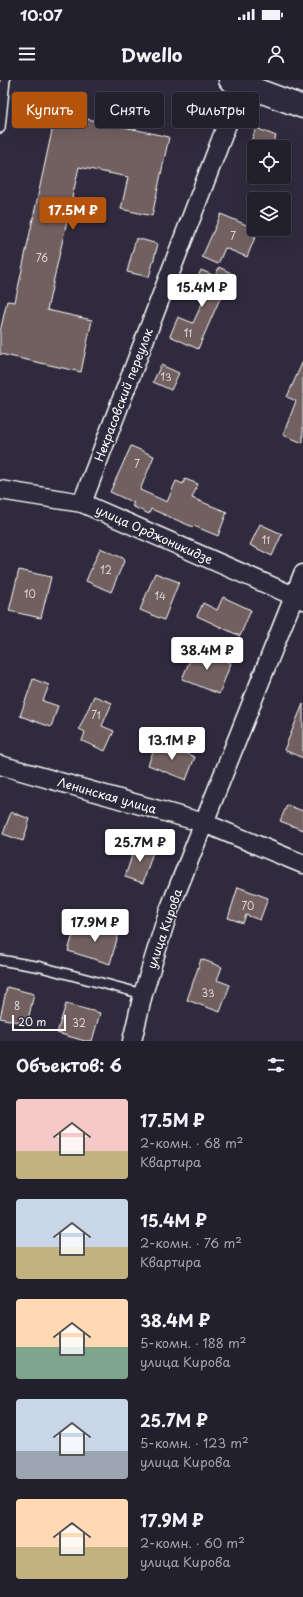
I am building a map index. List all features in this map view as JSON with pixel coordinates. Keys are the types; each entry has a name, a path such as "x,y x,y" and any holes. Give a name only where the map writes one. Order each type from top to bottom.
{"street":[{"path":"236,82 303,107"},
{"name":"Некрасовский переулок","path":"82,502 236,82"},
{"name":"улица Орджоникидзе","path":"0,490 82,502 298,598"},
{"name":"улица Кирова","path":"132,1041 143,994 168,913 298,598 303,574"},
{"name":"Ленинская улица","path":"0,765 204,823 303,864"}],"lane":[{"path":"0,128 5,80"},
{"path":"0,960 41,967 143,994"}],"building":[{"path":"87,119 95,121 95,128 128,128 169,137 152,216 121,209 128,177 79,167 47,310 92,320 81,372 0,354 0,332 7,301 15,302 53,128 87,128"},
{"path":"256,128 276,136 275,140 252,140"},
{"path":"221,214 247,225 247,236 256,236 247,257 225,248 218,264 202,257"},
{"path":"136,238 158,244 149,277 127,272"},
{"path":"219,267 231,273 198,349 170,336 178,317 193,323 205,297 192,291 201,270 215,276"},
{"path":"303,361 303,443 283,435 296,401 287,397"},
{"path":"161,365 179,373 171,390 153,382"},
{"path":"131,446 154,456 140,490 167,502 176,481 183,484 185,479 198,484 192,498 227,512 218,536 151,509 149,514 132,506 134,503 110,492"},
{"path":"260,524 282,534 272,556 250,545"},
{"path":"100,548 125,559 111,592 86,581"},
{"path":"19,570 51,577 41,618 9,611"},
{"path":"155,573 179,582 164,620 140,610"},
{"path":"223,597 251,610 240,636 197,616 203,603 217,610"},
{"path":"195,648 231,663 219,694 182,679"},
{"path":"33,679 49,685 43,701 58,706 51,727 20,716"},
{"path":"94,696 112,703 102,726 114,731 105,751 82,741 85,732 79,729"},
{"path":"303,704 303,758 284,750"},
{"path":"157,742 195,757 186,780 148,765"},
{"path":"287,805 303,811 303,830 280,821"},
{"path":"11,812 30,819 23,841 3,834"},
{"path":"136,843 154,849 143,883 125,877"},
{"path":"238,887 268,898 260,920 246,915 243,923 228,918"},
{"path":"92,924 119,932 110,964 68,951 75,928 90,932"},
{"path":"201,959 222,967 217,980 230,985 220,1012 187,1000"},
{"path":"7,987 34,994 27,1024 0,1018"},
{"path":"66,1004 100,1013 92,1041 85,1041 57,1033"}]}
